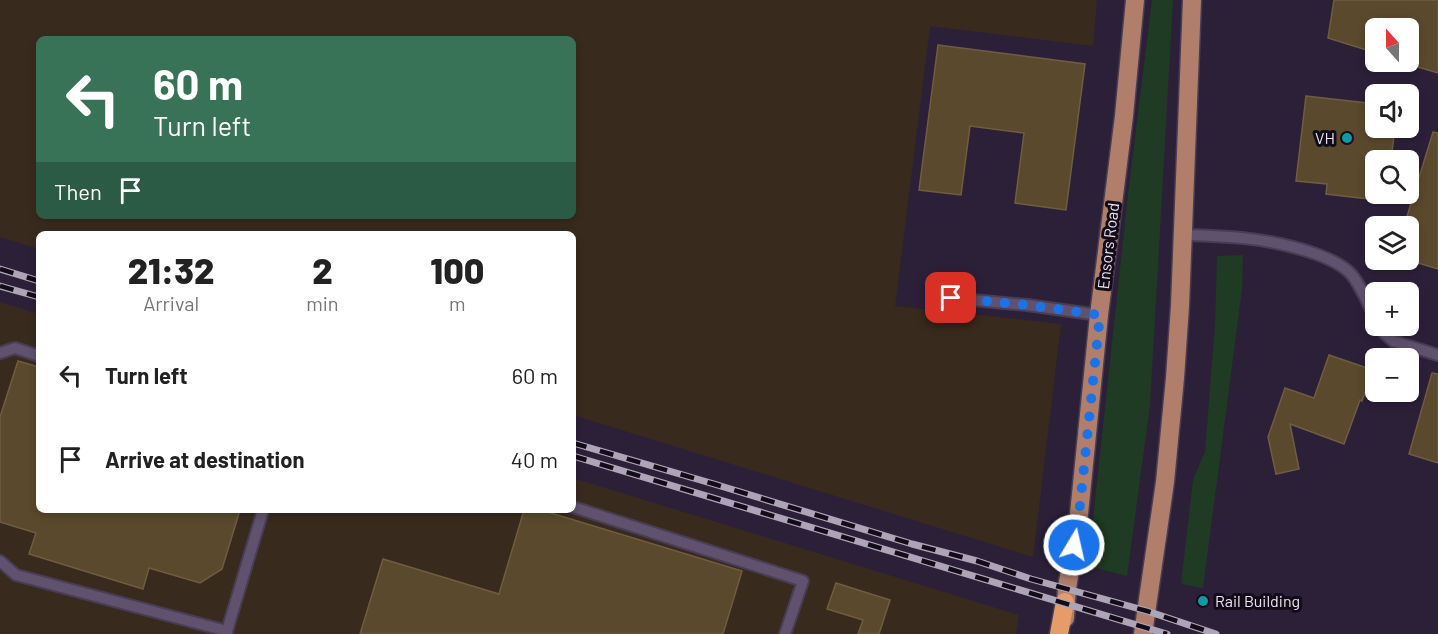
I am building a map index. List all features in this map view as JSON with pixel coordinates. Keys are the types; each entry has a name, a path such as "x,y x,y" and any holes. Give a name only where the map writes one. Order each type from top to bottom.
{"highway":[{"path":"1059,634 1065,602"}],"main road":[{"name":"Ensors Road","path":"1065,634 1065,602 1078,524 1135,0"},
{"path":"1143,634 1167,459 1175,378 1192,0"}],"lane":[{"path":"1182,235 1235,236 1291,245 1325,257 1350,272 1365,300"},
{"path":"951,298 1100,315"},
{"path":"1387,336 1393,341 1438,356"},
{"path":"0,353 15,348 36,355"},
{"path":"576,508 803,581 785,634"},
{"path":"0,561 16,575 227,633 262,513"}],"shaded area":[{"path":"0,0 1097,0 1093,46 930,26 895,306 1061,324 1033,557 576,416 576,231 36,231 36,248 0,237"},
{"path":"0,302 36,313 36,513 576,513 576,479 1019,615 1016,634 0,634"}],"green space":[{"path":"1152,0 1173,0 1150,405 1127,576 1088,566 1129,186"},
{"path":"1243,255 1242,289 1203,588 1181,584 1193,480 1205,452 1215,325 1217,256"}],"building":[{"path":"1334,0 1438,0 1438,73 1419,67 1419,18 1365,18 1365,50 1328,38"},
{"path":"938,45 1085,64 1066,210 1015,203 1024,133 970,126 961,195 919,190"},
{"name":"VH","path":"1306,96 1365,103 1365,138 1394,138 1392,150 1365,150 1365,199 1326,194 1327,184 1296,181"},
{"path":"1433,132 1438,133 1438,269 1419,263 1419,216 1407,216 1411,204 1419,204 1419,177"},
{"path":"1329,355 1365,367 1365,393 1362,401 1360,400 1344,444 1290,424 1299,469 1276,474 1268,437 1285,388 1314,398"},
{"path":"18,361 36,366 36,513 239,513 222,569 200,583 149,568 143,589 29,554 36,533 0,522 0,417"},
{"path":"1432,373 1438,374 1438,463 1409,454"},
{"path":"523,513 551,513 742,571 723,634 360,634 383,559 499,594"},
{"path":"836,583 890,600 879,634 858,634 863,620 827,609"}],"railway":[{"path":"0,269 36,280"},
{"path":"0,286 36,296"},
{"path":"576,444 912,544 977,561 1031,579 1147,611 1216,634"},
{"path":"576,457 1167,634"}],"place":[{"name":"VH","path":"1347,138"},
{"name":"Rail Building","path":"1203,601"}],"route":[{"path":"951,298 1100,315 1074,545"}]}
